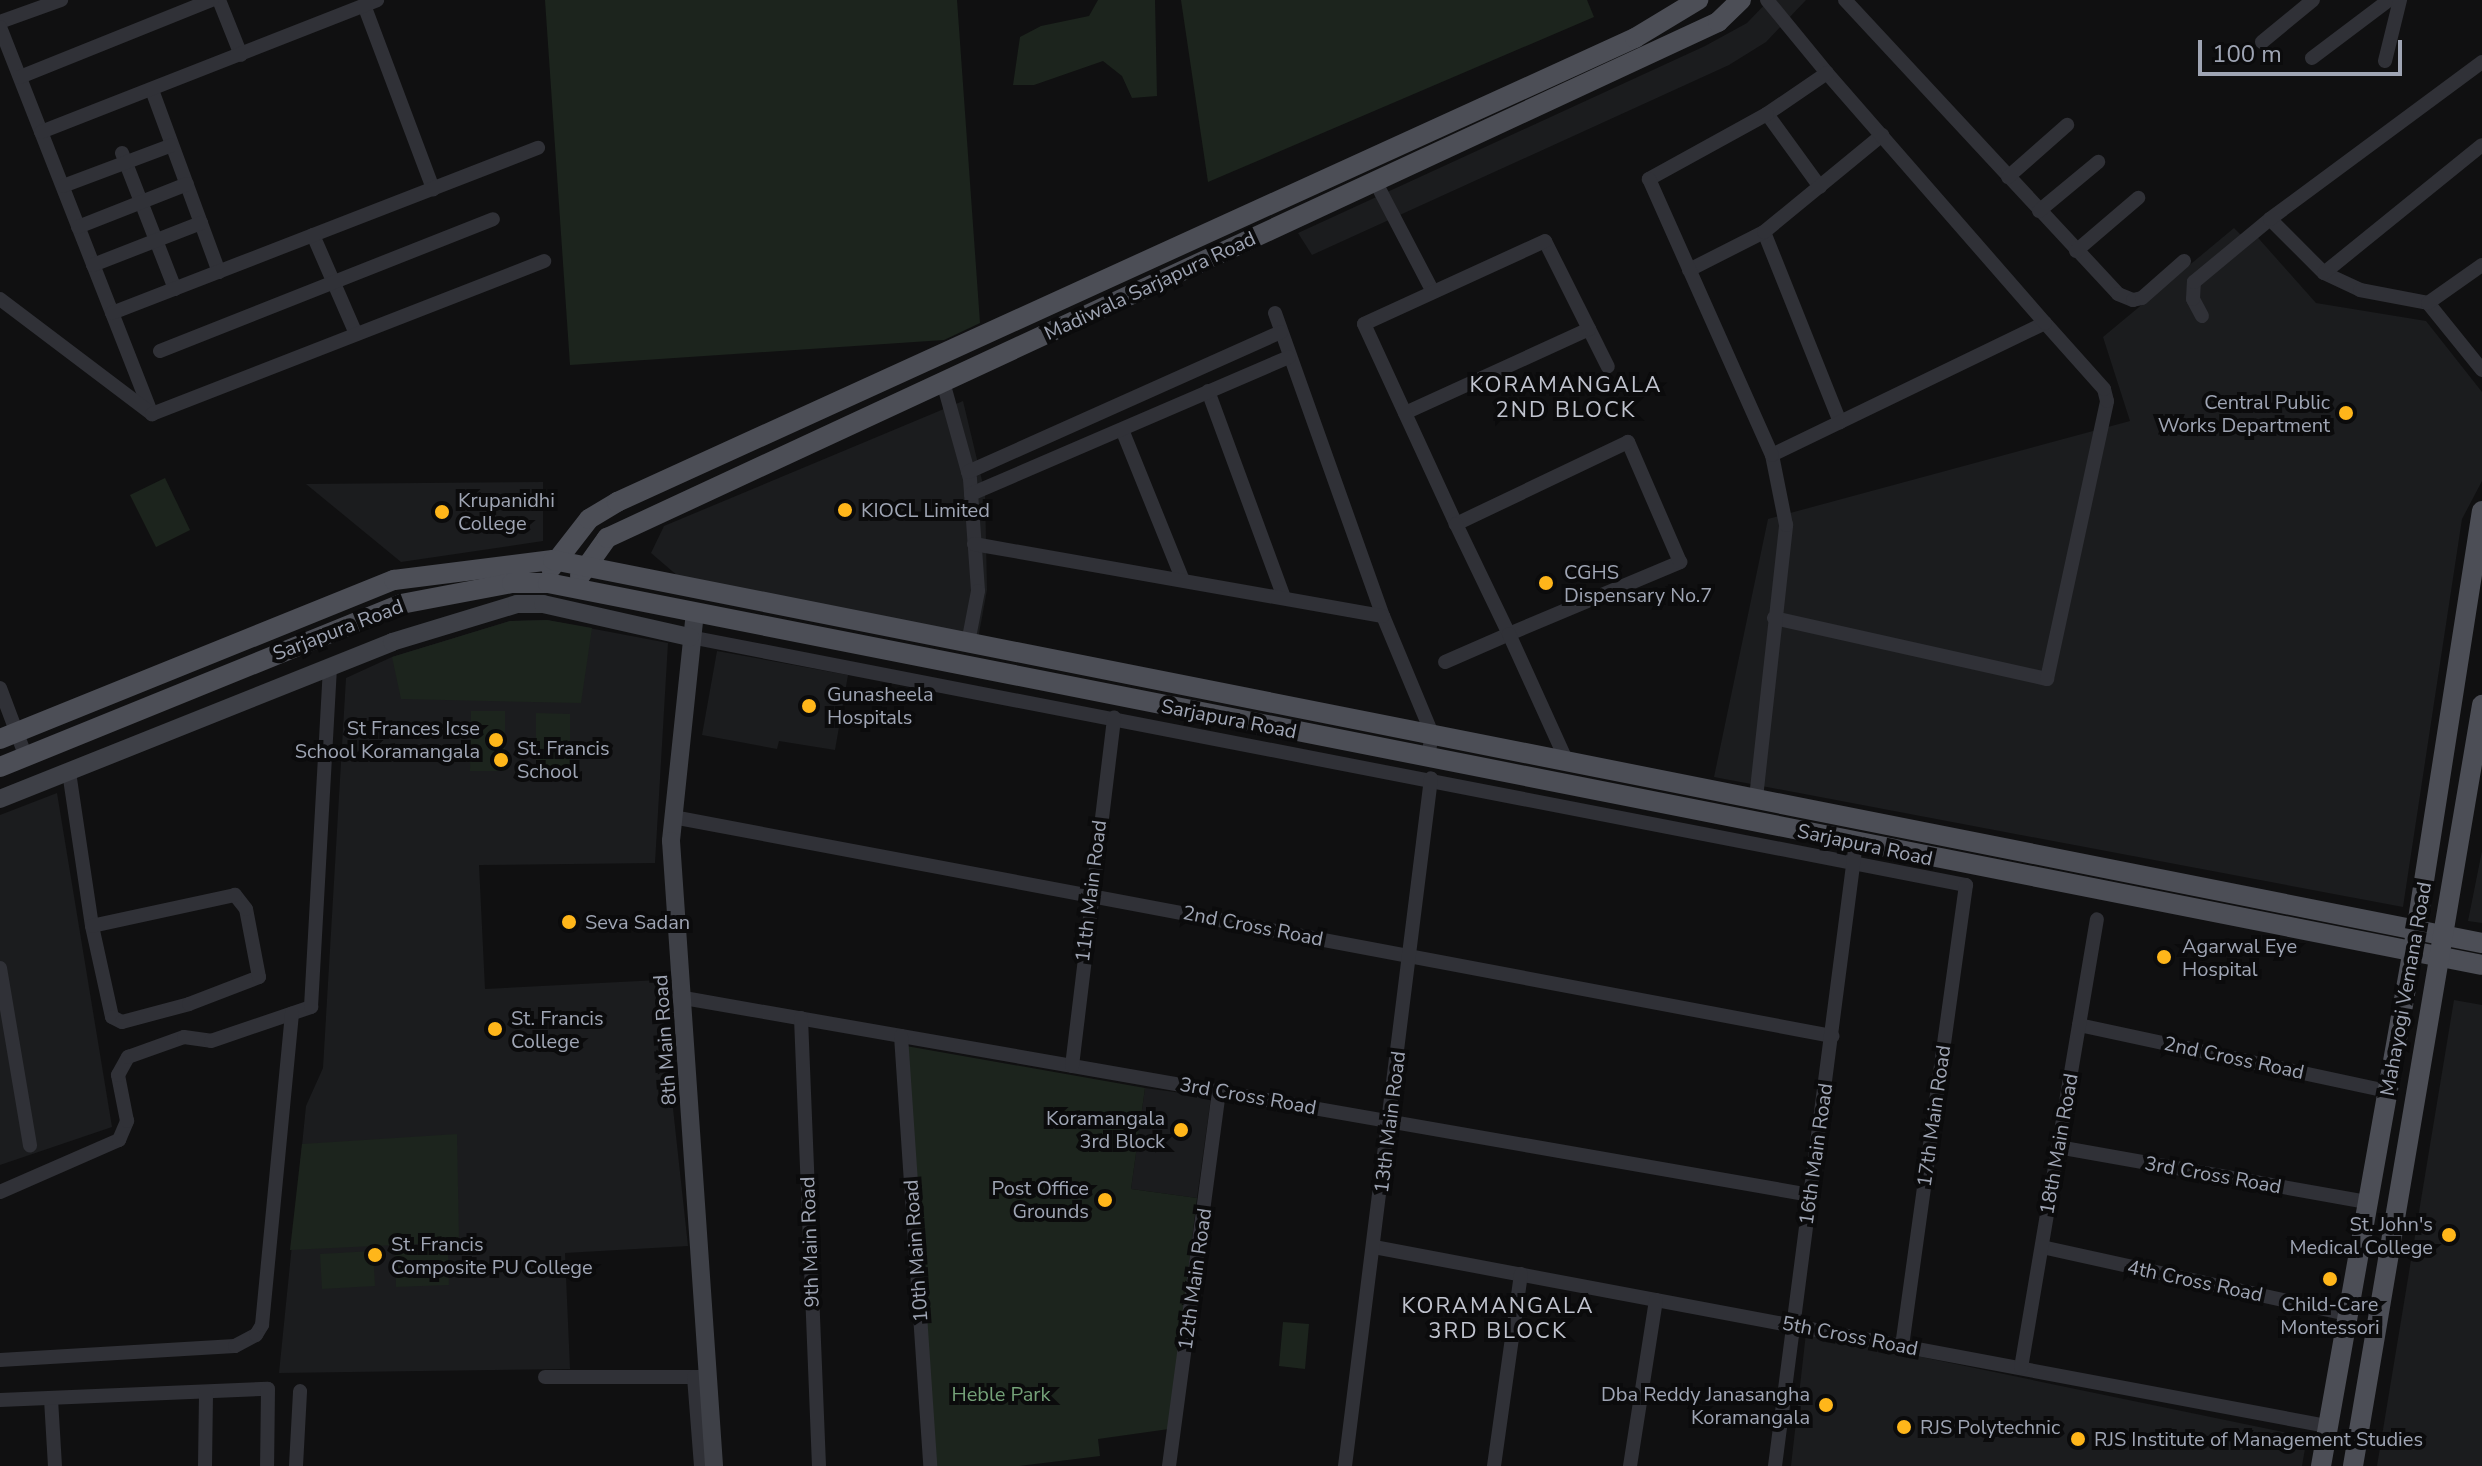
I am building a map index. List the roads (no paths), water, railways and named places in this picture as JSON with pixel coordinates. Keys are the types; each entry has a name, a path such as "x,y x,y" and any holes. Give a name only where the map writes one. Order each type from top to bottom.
{"main road":[{"name":"Madiwala Sarjapura Road","path":"553,560 589,519 617,502 1635,38 1698,0"},
{"name":"Madiwala Sarjapura Road","path":"575,588 584,565 607,538 1718,22 1741,0"},
{"path":"1491,102 1504,121"},
{"name":"Mahayogi Vemana Road","path":"2321,1466 2416,932 2482,511"},
{"path":"548,583 553,560"},
{"name":"Sarjapura Road","path":"9,736 394,580 553,560 2482,943"},
{"name":"Sarjapura Road","path":"0,767 401,604 512,583 548,583 2412,955 2482,965"},
{"path":"993,672 998,648"},
{"name":"Mahayogi Vemana Road","path":"2353,1466 2482,705"}],"street":[{"path":"61,0 0,25 152,414"},
{"path":"20,77 212,0"},
{"path":"219,0 241,55"},
{"path":"1767,0 1827,73 2104,389 2107,401 2047,679 1774,618"},
{"path":"1845,0 2107,284 2133,300 2184,261"},
{"path":"2262,42 2313,0"},
{"path":"2312,58 2389,0"},
{"path":"2385,61 2400,0"},
{"path":"41,132 370,3 433,189"},
{"path":"2202,316 2193,299 2194,282 2270,219 2482,62"},
{"path":"1756,798 1786,525 1772,455 1649,179 1767,114 1827,73"},
{"path":"152,90 219,272"},
{"path":"1767,114 1820,187"},
{"path":"2008,177 2067,125"},
{"path":"1689,270 1764,232 1882,135"},
{"path":"63,186 124,158 172,145"},
{"path":"2324,273 2482,145"},
{"path":"112,313 538,148"},
{"path":"124,158 175,289"},
{"path":"2039,211 2098,162"},
{"path":"1375,181 1433,292"},
{"path":"78,227 187,184"},
{"path":"2076,251 2138,198"},
{"path":"160,351 493,219"},
{"path":"2270,219 2324,273 2360,290 2428,303 2482,370"},
{"path":"93,265 201,223"},
{"path":"1764,232 1840,422"},
{"path":"313,235 356,334"},
{"path":"1567,762 1364,324 1545,241 1608,367"},
{"path":"152,414 544,261"},
{"path":"2428,303 2482,265"},
{"path":"0,299 152,414"},
{"path":"1275,313 1383,616 1432,734 1428,757"},
{"path":"1772,455 2045,323"},
{"path":"1405,413 1589,329"},
{"path":"968,472 1281,332"},
{"path":"971,494 1123,432 1289,357"},
{"path":"943,382 968,472 971,494 978,591 968,643"},
{"path":"1208,391 1283,595"},
{"path":"1123,432 1182,578"},
{"path":"1445,662 1680,562 1628,442 1456,524"},
{"path":"974,544 1283,595 1383,616"},
{"name":"Sarjapura Road","path":"0,799 330,667 517,604 543,604 690,637 1431,778 1966,885"},
{"name":"8th Main Road","path":"695,612 673,817 702,1377 714,1466"},
{"path":"0,1192 119,1140 127,1121 118,1075 128,1057 184,1037 211,1041 311,1007 330,667"},
{"path":"0,688 9,736 26,757"},
{"name":"11th Main Road","path":"1072,1066 1089,895 1114,718"},
{"path":"69,772 92,926 112,1017 122,1022 189,1004 259,977 246,909 235,895 92,926"},
{"name":"13th Main Road","path":"1345,1466 1431,778"},
{"name":"2nd Cross Road","path":"673,817 1832,1036"},
{"name":"16th Main Road","path":"1775,1466 1856,842"},
{"name":"17th Main Road","path":"1902,1346 1966,885"},
{"name":"18th Main Road","path":"2021,1368 2102,892"},
{"path":"0,968 30,1145"},
{"name":"3rd Cross Road","path":"684,998 1811,1195"},
{"path":"0,1360 235,1346 256,1335 262,1325 292,1013"},
{"name":"9th Main Road","path":"801,1018 819,1466"},
{"name":"2nd Cross Road","path":"2079,1025 2388,1091"},
{"name":"10th Main Road","path":"901,1036 930,1466"},
{"name":"12th Main Road","path":"1169,1466 1219,1091"},
{"name":"3rd Cross Road","path":"2058,1147 2368,1202"},
{"name":"5th Cross Road","path":"1374,1247 2327,1426"},
{"name":"4th Cross Road","path":"2042,1247 2348,1314"},
{"path":"1494,1466 1521,1274"},
{"path":"1630,1466 1656,1300"},
{"path":"545,1377 702,1377 701,1466"},
{"path":"0,1400 268,1389 267,1466"},
{"path":"296,1466 300,1391"},
{"path":"205,1466 206,1392"},
{"path":"51,1399 55,1466"}],"place":[{"name":"Central Public Works Department","path":"2346,413"},
{"name":"KIOCL Limited","path":"845,510"},
{"name":"Krupanidhi College","path":"442,512"},
{"name":"CGHS Dispensary No.7","path":"1546,583"},
{"name":"Gunasheela Hospitals","path":"809,706"},
{"name":"St Frances Icse School Koramangala","path":"496,740"},
{"name":"St. Francis School","path":"501,760"},
{"name":"Seva Sadan","path":"569,922"},
{"name":"Agarwal Eye Hospital","path":"2164,957"},
{"name":"St. Francis College","path":"495,1029"},
{"name":"Koramangala 3rd Block","path":"1181,1130"},
{"name":"Post Office Grounds","path":"1105,1200"},
{"name":"St. John's Medical College","path":"2449,1235"},
{"name":"St. Francis Composite PU College","path":"375,1255"},
{"name":"Child-Care Montessori","path":"2330,1279"},
{"name":"Dba Reddy Janasangha Koramangala","path":"1826,1405"},
{"name":"RJS Polytechnic","path":"1904,1427"},
{"name":"RJS Institute of Management Studies","path":"2078,1439"}],"district":[{"name":"KORAMANGALA 2ND BLOCK","path":"1566,398"},
{"name":"KORAMANGALA 3RD BLOCK","path":"1498,1318"}],"park label":[{"name":"Heble Park","path":"1001,1394"}]}
